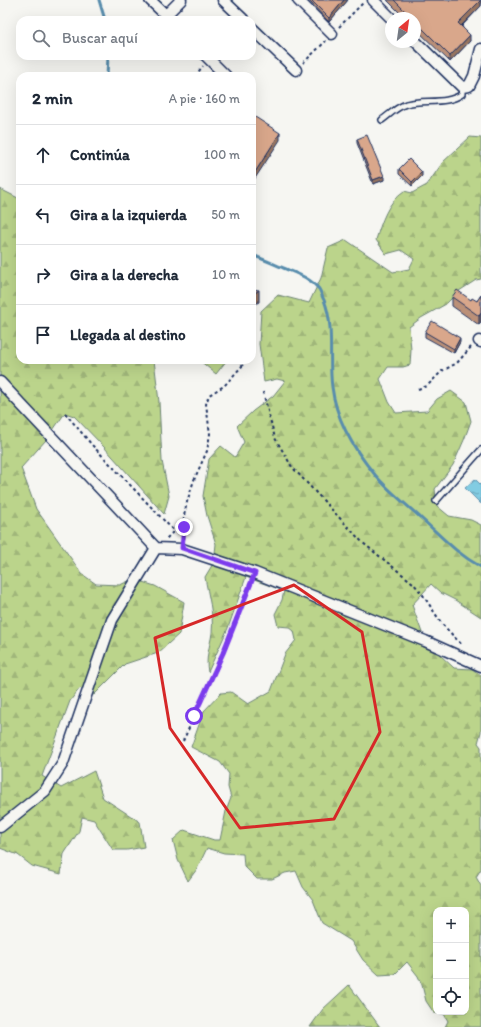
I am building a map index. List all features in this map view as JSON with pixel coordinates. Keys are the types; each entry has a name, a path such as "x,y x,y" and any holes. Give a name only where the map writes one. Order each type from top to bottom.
{"street":[{"path":"150,0 166,16"},
{"path":"169,16 181,0"},
{"path":"223,0 240,16"},
{"path":"298,0 332,34"},
{"path":"373,0 385,12"},
{"path":"256,32 296,70"},
{"path":"421,47 462,87 469,86 474,76 481,49"},
{"path":"210,60 222,72"},
{"path":"0,382 156,548 182,548 255,573 425,641 481,666"},
{"path":"0,827 45,791 63,763 112,620 156,548"}],"lane":[{"path":"382,120 405,105 455,99 462,94 462,87"},
{"path":"436,501 481,450"}],"path":[{"path":"418,389 427,386 442,372 457,363 466,352 480,342"},
{"path":"182,548 184,516 187,502 194,480 207,451 210,434 206,404 209,395 224,386 242,364"},
{"path":"263,392 275,438 292,467 363,544 413,583 423,595 442,624 466,649"},
{"path":"65,413 92,446 111,464 150,508 174,531 156,548"},
{"path":"183,741 223,653 255,573"}],"highlighted area":[{"path":"294,585 362,632 380,732 334,819 240,828 170,728 155,638"}],"green space":[{"path":"470,137 481,138 481,279 476,280 459,291 446,304 421,318 409,327 411,350 410,365 403,367 388,367 380,379 389,402 396,413 427,411 437,399 451,391 466,402 471,421 453,465 435,489 437,506 449,516 471,520 481,525 481,617 455,600 441,593 431,584 412,605 425,641 454,668 472,669 481,675 481,732 478,743 481,747 481,869 476,877 481,886 481,1027 445,1027 448,1021 445,1015 469,1015 469,907 433,907 433,1012 426,1001 418,976 407,962 395,974 379,975 363,960 351,941 322,923 313,900 303,887 296,871 285,873 272,879 257,879 244,866 243,854 224,853 207,848 197,869 188,881 178,860 173,840 184,830 214,840 220,840 226,811 231,798 228,787 229,774 220,762 191,747 204,711 221,693 231,692 248,704 271,691 285,654 296,640 294,631 289,627 278,626 275,614 282,600 284,591 246,577 228,628 208,672 207,657 212,626 205,577 214,562 216,544 207,516 203,496 209,459 221,446 235,457 244,442 237,426 253,411 273,396 285,381 277,379 264,382 259,344 261,311 278,295 309,303 321,278 328,248 346,240 393,272 409,269 414,259 401,250 386,254 376,240 389,206 398,195 404,191 412,193 427,185 443,162"},
{"path":"0,189 16,197 16,364 154,364 159,402 162,461 169,496 164,514 74,416 65,413 46,440 21,468 36,509 82,574 96,584 120,585 133,579 155,586 184,602 179,634 158,653 125,664 94,695 80,688 70,701 42,776 61,788 94,771 103,798 140,822 144,847 127,850 113,850 94,820 82,817 79,831 64,854 61,874 32,866 18,855 0,848"},
{"path":"204,364 224,364 216,374"},
{"path":"349,985 380,1027 310,1027 323,1009"}],"water":[{"path":"475,479 481,485 481,504 465,488"}],"building":[{"path":"311,0 344,0 329,18"},
{"path":"394,0 481,0 458,23 470,35 450,56 421,27 421,12 406,12"},
{"path":"256,118 280,133 256,171"},
{"path":"367,135 384,176 373,180 357,139"},
{"path":"409,159 422,172 412,182 399,169"},
{"path":"457,290 471,300 472,298 477,301 481,295 481,313 479,316 452,297"},
{"path":"432,321 460,338 454,349 425,332"}],"waterway":[{"path":"99,0 104,16"},
{"path":"107,72 108,60"},
{"path":"256,257 304,277 319,289 324,300 329,321 331,376 334,399 342,423 354,446 368,466 387,488 450,545 481,567"}],"route":[{"path":"184,527 182,548 255,573 223,653 194,716"}]}
